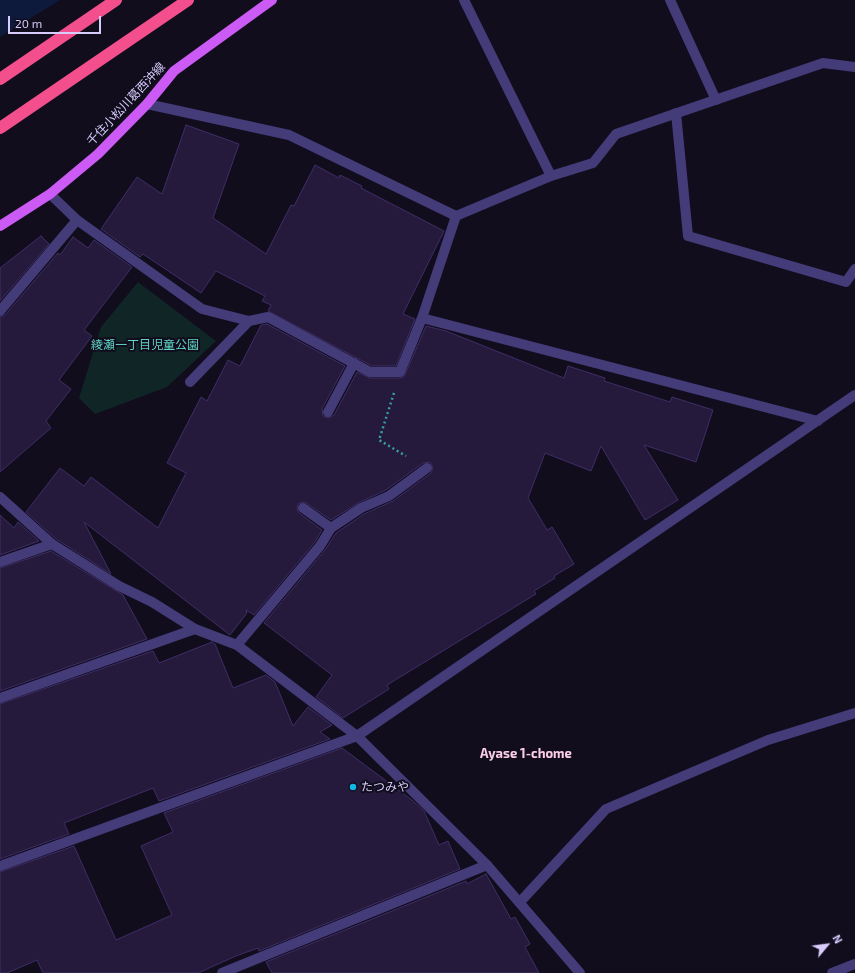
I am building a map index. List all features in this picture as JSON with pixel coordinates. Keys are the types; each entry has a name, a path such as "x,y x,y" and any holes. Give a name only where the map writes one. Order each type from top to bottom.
{"highway":[{"path":"0,78 116,0"},
{"path":"0,128 188,0"}],"main road":[{"name":"千住小松川葛西沖線","path":"0,226 50,194 98,154 147,104 174,71 272,0"}],"street":[{"path":"464,0 551,176"},
{"path":"670,0 716,100"},
{"path":"147,104 289,135 456,216 551,176 593,163 616,134 823,63 855,67"},
{"path":"676,113 688,236 846,282 855,269"},
{"path":"50,194 77,220 202,309 249,321 268,317 370,372 400,372 422,318 456,216"},
{"path":"0,311 77,220"},
{"path":"422,318 818,421"},
{"path":"190,382 249,321"},
{"path":"328,412 354,363"},
{"path":"0,866 357,736 855,395"},
{"path":"238,645 320,546 331,528 361,508 389,496 427,468"},
{"path":"0,497 52,544 119,586 152,602 195,628 238,645 357,736 487,865 580,973"},
{"path":"303,508 331,528"},
{"path":"0,562 52,544"},
{"path":"0,698 195,628"},
{"path":"520,902 606,809 768,740 855,713"},
{"path":"222,973 487,865"},
{"path":"832,973 855,964"}],"path":[{"path":"400,372 379,440 427,468"}],"green space":[{"name":"綾瀬一丁目児童公園","path":"138,282 216,341 167,387 95,414 79,398 101,327"}],"water":[{"path":"0,0 60,0 0,37"}],"building":[{"path":"186,125 239,144 213,218 266,254 291,205 294,206 315,165 339,178 340,175 362,186 361,188 444,231 403,314 415,319 396,366 372,366 268,311 271,305 262,301 265,296 216,271 201,293 143,254 140,257 101,229 137,177 162,194"},
{"path":"41,236 49,244 0,301 0,268"},
{"path":"73,237 88,248 94,240 132,267 84,330 92,336 59,380 71,389 46,421 51,428 0,472 0,317 5,315 58,253 60,255"},
{"path":"267,324 345,366 322,409 323,416 328,418 334,415 357,372 370,378 404,377 426,326 446,331 564,378 568,366 605,378 604,381 670,402 672,397 713,410 696,462 644,445 678,500 645,520 601,446 591,471 545,453 528,498 547,530 552,527 574,564 554,576 555,578 534,591 536,594 387,685 389,689 343,718 316,697 332,675 264,623 325,550 336,533 364,514 393,501 431,473 433,468 430,462 423,463 386,490 358,503 331,520 306,503 303,502 298,504 297,508 299,513 322,530 315,542 254,615 246,610 247,613 230,635 84,522 111,574 56,539 26,512 60,468 84,486 91,477 158,528 186,473 167,463 201,397 207,401 228,360 240,366 261,325"},
{"path":"0,515 14,528 18,522 39,541 0,555"},
{"path":"51,551 123,595 147,639 0,691 0,568"},
{"path":"212,642 215,644 233,688 266,675 275,682 293,726 308,707 332,725 320,732 330,739 159,801 153,788 64,823 69,834 0,859 0,704 153,651 159,663"},
{"path":"342,748 412,800 424,811 439,845 448,841 460,869 259,951 258,948 198,973 43,973 37,960 7,973 0,973 0,872 74,846 116,940 172,915 141,846 173,832 164,813"},
{"path":"486,874 511,919 515,917 530,944 525,947 539,973 272,973 266,962 466,881 467,884"}],"place":[{"name":"たつみや","path":"353,787"}],"district":[{"name":"Ayase 1-chome","path":"526,754"}]}
